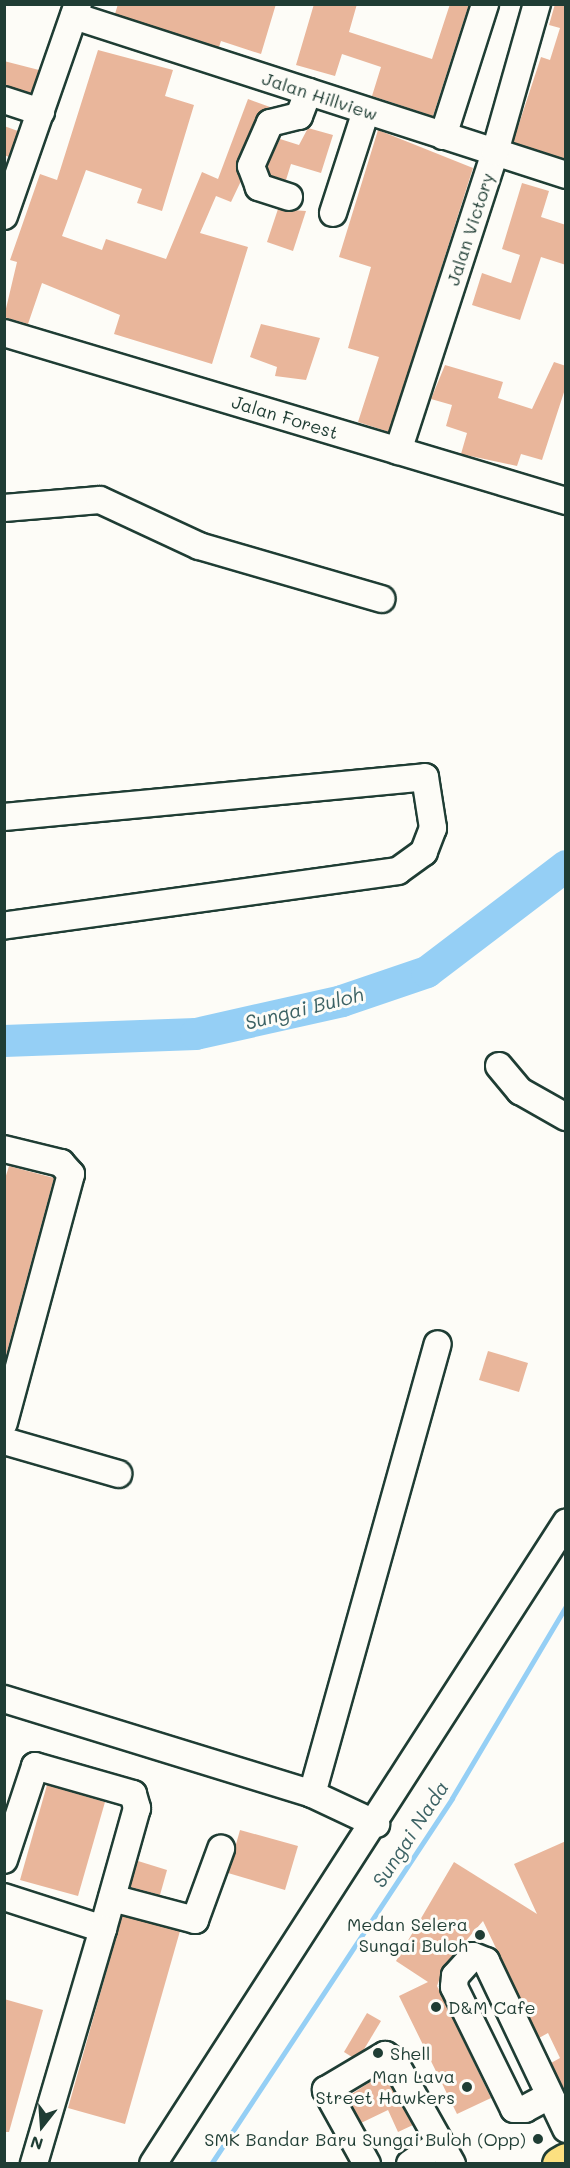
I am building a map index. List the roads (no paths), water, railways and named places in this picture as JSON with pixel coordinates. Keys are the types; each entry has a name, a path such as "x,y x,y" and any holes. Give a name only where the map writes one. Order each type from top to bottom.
{"highway":[{"path":"559,2163 566,2160"}],"street":[{"path":"443,136 485,4"},
{"name":"Jalan Victory","path":"398,451 495,152 537,4"},
{"path":"4,216 76,10"},
{"name":"Jalan Hillview","path":"76,10 308,92 566,175"},
{"path":"289,197 259,187 251,166 270,123 299,116 308,92"},
{"path":"4,100 41,112"},
{"path":"333,213 366,111"},
{"name":"Jalan Forest","path":"4,333 566,501"},
{"path":"4,508 100,500 199,546 381,599"},
{"path":"4,817 425,777 433,828 424,852 399,871 4,926"},
{"path":"499,1066 520,1091 566,1117"},
{"path":"4,1149 61,1163 70,1174 4,1423"},
{"path":"312,1794 438,1344"},
{"path":"4,1441 118,1474"},
{"path":"153,2163 376,1824 566,1523"},
{"path":"4,1700 312,1794 376,1824"},
{"path":"6,1851 35,1766 128,1792 137,1808 34,2163"},
{"path":"112,1898 195,1920 221,1849"},
{"path":"4,1897 103,1929"},
{"path":"549,2096 525,2109 514,2109 454,1987 455,1976 473,1956 486,1961 566,2129"},
{"path":"367,2163 326,2090 385,2055 394,2061 445,2154 410,2163"}],"waterway":[{"name":"Sungai Buloh","path":"4,1041 196,1034 342,1001 427,972 566,866"},
{"name":"Sungai Nada","path":"211,2164 452,1798 566,1606"}],"place":[{"name":"Medan Selera Sungai Buloh","path":"480,1935"},
{"name":"D&M Cafe","path":"436,2007"},
{"name":"Shell","path":"378,2053"},
{"name":"Man Lava Street Hawkers","path":"467,2087"},
{"name":"SMK Bandar Baru Sungai Buloh (Opp)","path":"538,2139"}]}
